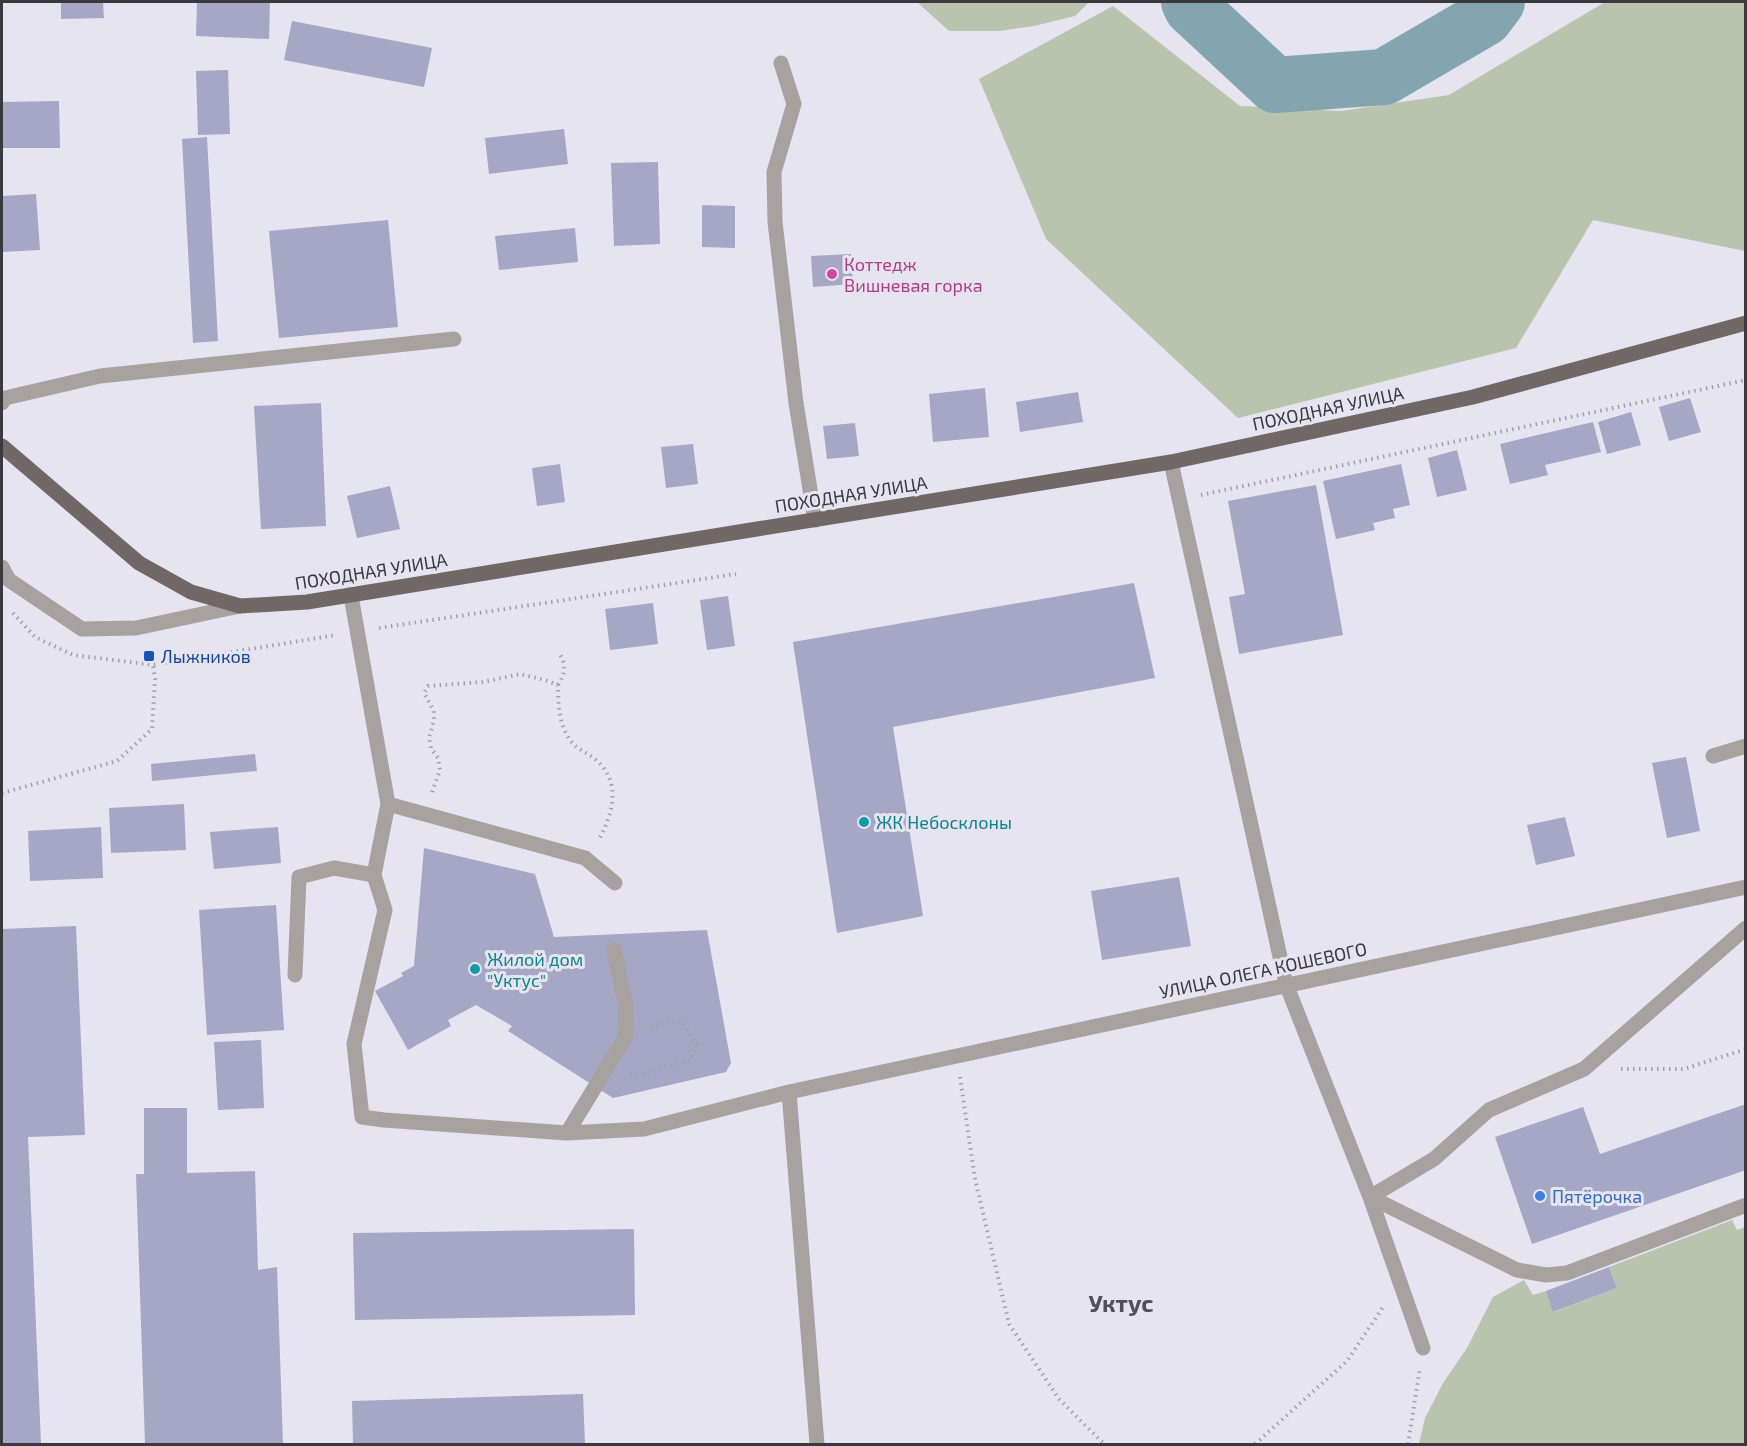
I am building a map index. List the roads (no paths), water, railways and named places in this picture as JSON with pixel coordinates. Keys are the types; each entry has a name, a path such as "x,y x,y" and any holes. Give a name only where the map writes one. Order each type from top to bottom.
{"main road":[{"name":"ПОХОДНАЯ УЛИЦА","path":"2,446 139,563 191,592 240,606 307,602 1171,462 1473,397 1746,322"}],"street":[{"path":"781,63 794,104 774,172 775,222 796,403 815,520"},
{"path":"2,403 4,399 100,376 454,339"},
{"path":"1171,462 1286,984 1370,1197 1423,1348"},
{"path":"2,567 9,580 82,629 136,628 240,606"},
{"path":"295,975 298,877 334,868 374,875 388,804 351,596"},
{"path":"1713,756 1746,747"},
{"path":"388,804 585,858 615,883"},
{"name":"УЛИЦА ОЛЕГА КОШЕВОГО","path":"374,875 386,910 354,1044 362,1117 567,1133 644,1129 789,1092 956,1055 1746,887"},
{"path":"1370,1197 1434,1159 1489,1110 1584,1069 1746,928"},
{"path":"567,1133 625,1038 626,1007 614,950"},
{"path":"789,1092 818,1444"},
{"path":"1370,1197 1517,1270 1546,1275 1567,1273 1746,1205"}],"waterway":[{"path":"1189,2 1192,8 1275,85 1384,77 1485,18 1497,2"}],"place":[{"name":"Коттедж Вишневая горка","path":"832,274"},
{"name":"Лыжников","path":"149,656"},
{"name":"ЖК Небосклоны","path":"864,822"},
{"name":"Жилой дом \"Уктус\"","path":"475,969"},
{"name":"Пятёрочка","path":"1540,1196"}],"district":[{"name":"Уктус","path":"1121,1302"}]}
